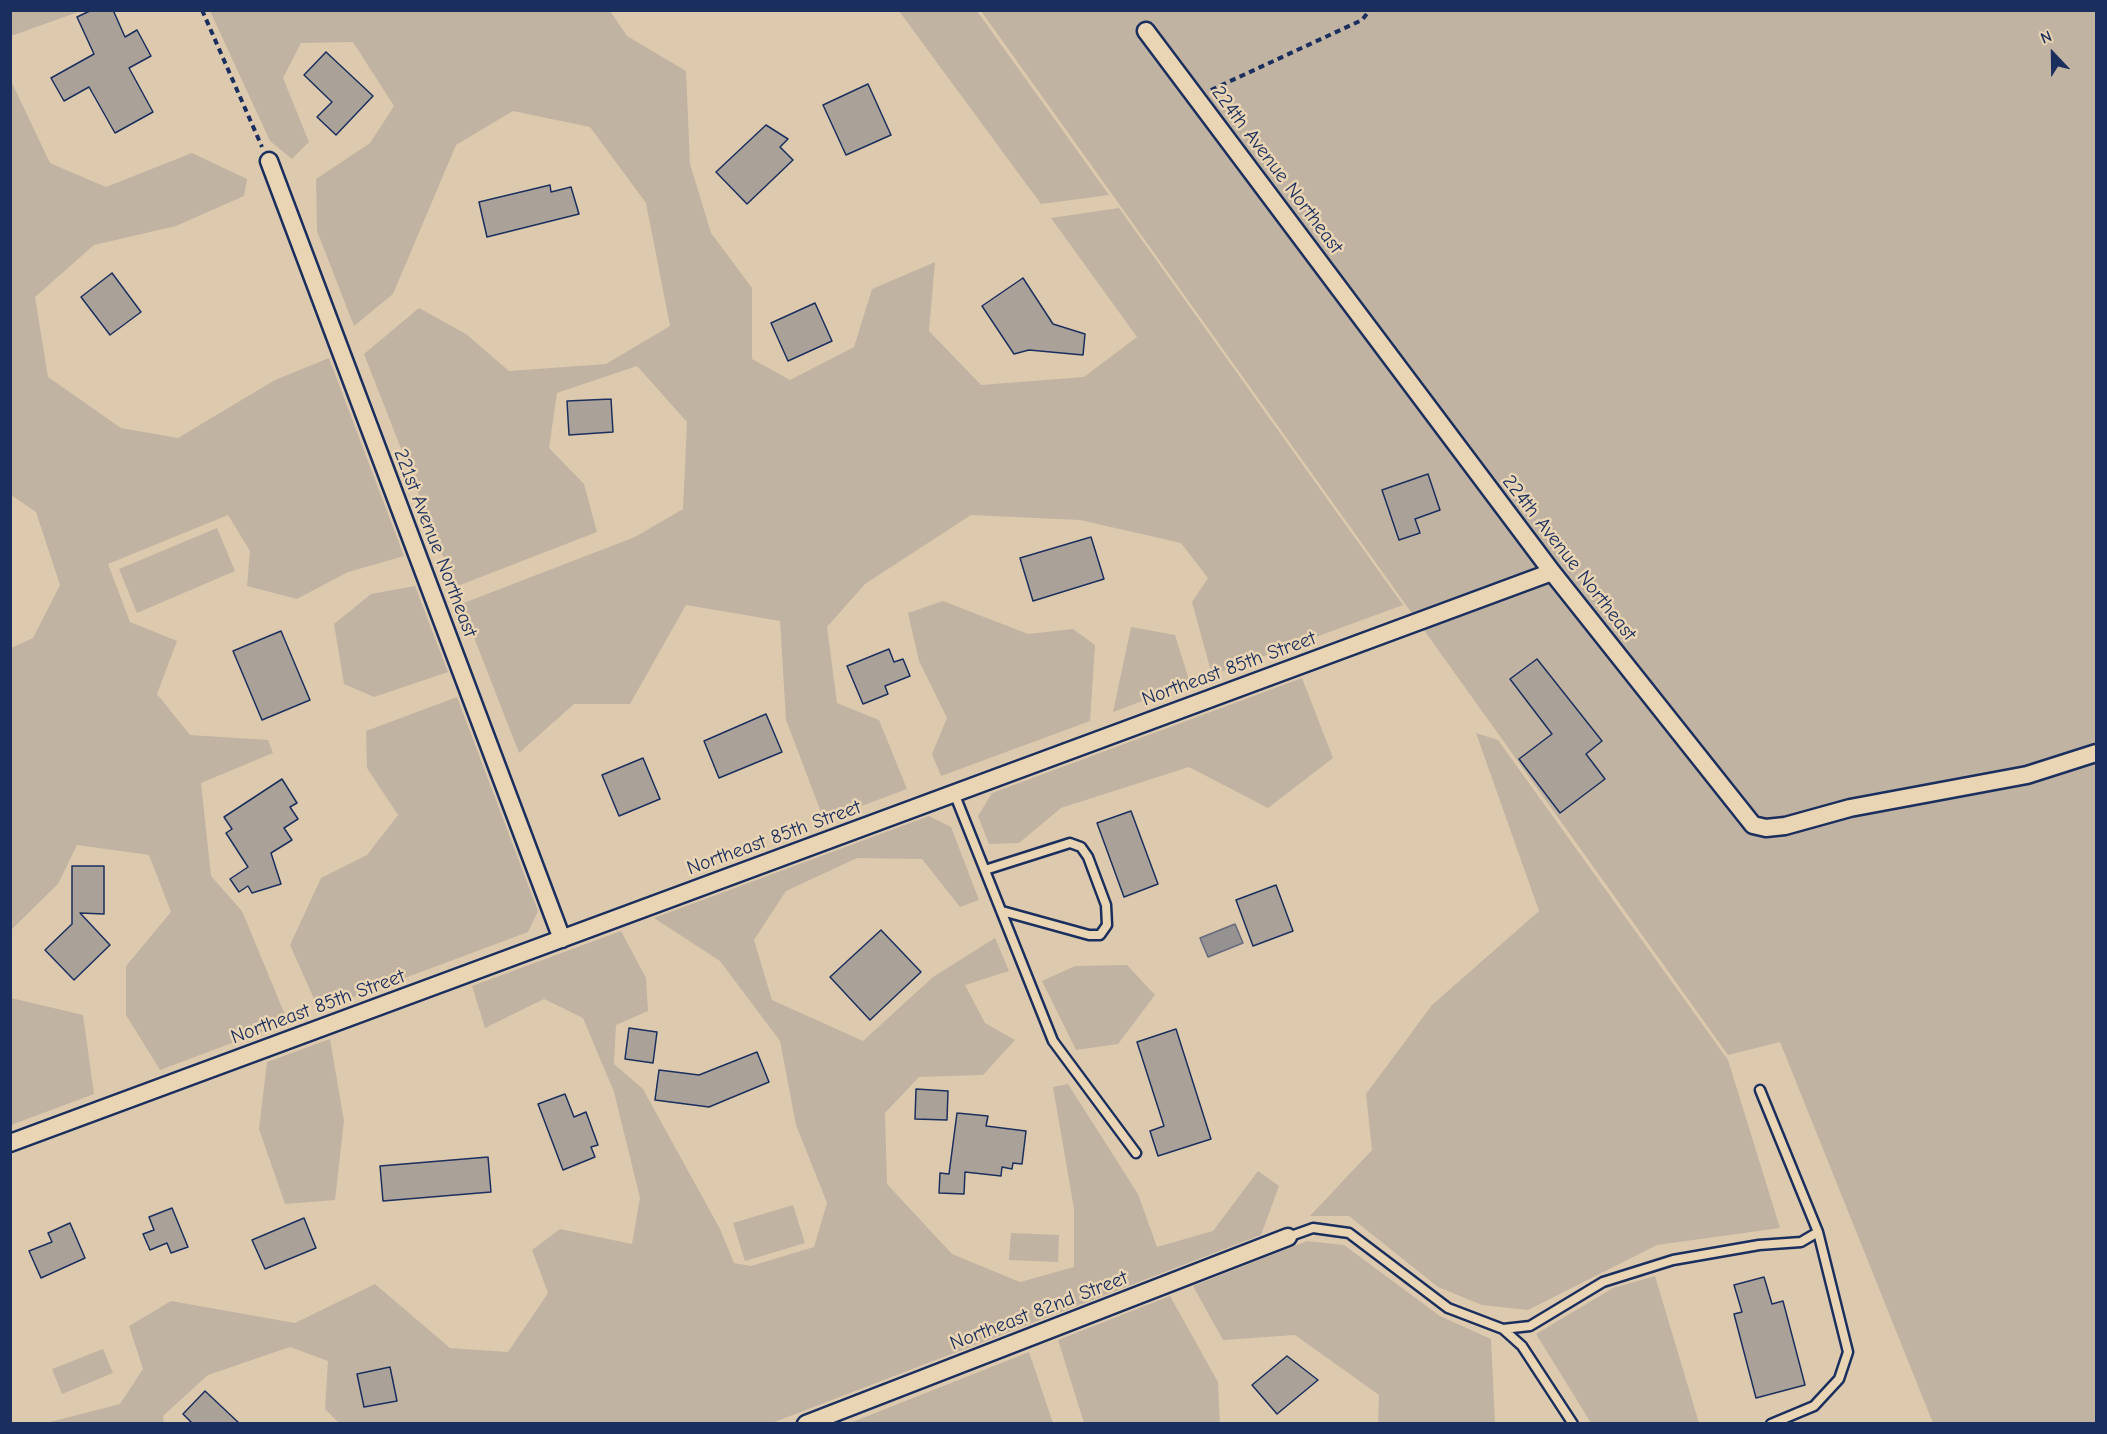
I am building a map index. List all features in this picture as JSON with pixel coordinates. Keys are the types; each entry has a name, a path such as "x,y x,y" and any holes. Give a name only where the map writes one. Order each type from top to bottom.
{"street":[{"name":"224th Avenue Northeast","path":"1146,31 1552,572 1753,825 1766,828 1785,826 1850,808 2027,774 2097,753"},
{"name":"221st Avenue Northeast","path":"269,161 562,939"},
{"name":"Northeast 85th Street","path":"10,1143 1552,572"},
{"name":"Northeast 82nd Street","path":"806,1424 1287,1237"}],"lane":[{"path":"954,793 1053,1041 1136,1153"},
{"path":"985,870 1070,843 1081,847 1088,857 1106,905 1107,925 1100,935 1089,935 1002,911"},
{"path":"1760,1090 1818,1232 1848,1352 1839,1379 1814,1406 1771,1424"},
{"path":"1287,1237 1313,1228 1348,1233 1448,1308 1503,1329 1522,1346 1572,1424"},
{"path":"1503,1329 1530,1326 1603,1282 1673,1260 1759,1245 1801,1242 1818,1232"}],"path":[{"path":"202,10 269,161"},
{"path":"1196,98 1239,75 1362,20 1370,10"}],"shaded area":[{"path":"11,10 81,10 81,11 11,36"},
{"path":"210,11 610,11 627,36 686,71 690,164 711,233 752,288 752,359 790,380 854,347 872,289 935,262 929,331 981,385 1084,377 1137,337 1051,218 1119,208 1403,605 1212,675 1192,602 1208,578 1181,543 1080,520 971,515 865,584 827,627 837,703 879,720 907,789 824,820 786,720 780,621 686,605 630,704 574,704 519,753 461,604 635,537 683,509 687,422 637,366 557,393 549,448 584,484 597,532 455,587 364,354 419,308 466,334 509,371 606,364 670,326 646,203 590,127 513,111 456,145 393,294 354,326 317,231 316,179 370,143 394,106 353,42 301,43 283,78 309,142 292,159 270,141"},
{"path":"899,11 977,11 1109,195 1041,204"},
{"path":"981,11 2096,11 2096,1423 1933,1423 1780,1042 1728,1055"},
{"path":"11,81 50,163 106,187 192,153 247,179 244,196 176,226 94,245 35,297 48,377 121,428 178,438 275,380 329,358 404,556 348,572 297,599 247,586 250,551 228,515 108,564 130,622 177,641 157,694 190,735 268,740 273,753 201,783 211,876 242,911 288,1022 160,1070 126,1015 126,966 171,912 149,855 77,845 58,884 11,930 11,648 33,638 60,585 36,512 11,495"},
{"path":"217,528 235,571 137,613 119,569"},
{"path":"415,586 448,672 374,697 344,684 334,624 371,594"},
{"path":"943,601 1028,634 1073,629 1095,645 1090,721 941,776 932,754 947,718 919,661 908,613"},
{"path":"1131,627 1175,635 1190,683 1113,712"},
{"path":"1302,678 1333,758 1268,808 1189,767 1061,808 1019,843 989,844 978,816 992,793"},
{"path":"457,697 538,911 528,932 319,1010 290,945 321,878 367,855 398,815 367,768 366,731"},
{"path":"1476,733 1498,740 1728,1060 1780,1228 1657,1245 1528,1310 1482,1305 1438,1287 1349,1216 1310,1216 1372,1150 1366,1094 1432,1005 1539,911"},
{"path":"929,816 951,827 979,900 960,907 922,859 857,858 786,891 754,940 772,1000 863,1041 933,977 995,938 1009,971 965,985 985,1023 1015,1040 983,1075 919,1077 885,1113 887,1184 952,1254 1020,1282 1074,1267 1074,1209 1053,1087 1068,1084 1138,1194 1157,1247 1213,1231 1258,1171 1279,1186 1261,1235 772,1423 339,1423 325,1409 328,1361 290,1347 208,1375 163,1416 164,1423 42,1424 120,1404 143,1369 129,1326 171,1301 295,1323 375,1284 450,1348 508,1352 548,1293 532,1250 560,1229 632,1244 640,1198 614,1092 583,1018 544,999 485,1028 472,986 621,931 646,978 648,1011 616,1025 614,1064 643,1089 720,1229 734,1263 751,1266 814,1247 827,1203 796,1125 780,1041 720,961 654,918"},
{"path":"1235,924 1243,943 1208,957 1200,938"},
{"path":"1127,965 1155,995 1118,1044 1076,1050 1042,981 1075,966"},
{"path":"11,998 83,1015 94,1094 11,1125"},
{"path":"330,1039 344,1121 335,1200 285,1204 259,1129 267,1062"},
{"path":"793,1205 805,1243 745,1261 733,1223"},
{"path":"1011,1233 1059,1235 1058,1262 1009,1260"},
{"path":"1307,1241 1344,1245 1440,1316 1491,1339 1495,1423 1378,1423 1379,1395 1295,1335 1223,1340 1193,1286"},
{"path":"1655,1276 1699,1423 1591,1423 1536,1334 1613,1288"},
{"path":"1170,1296 1218,1382 1220,1423 1084,1423 1058,1340"},
{"path":"103,1349 113,1373 62,1394 52,1369"},
{"path":"1029,1352 1053,1423 850,1423"}],"building":[{"path":"92,10 113,10 125,37 137,30 151,56 129,68 153,112 115,133 89,87 64,101 51,78 94,54 77,17"},
{"path":"326,52 373,96 336,135 317,117 332,102 304,75"},
{"path":"868,84 891,135 846,155 823,105"},
{"path":"766,125 788,139 780,147 793,160 747,204 716,172"},
{"path":"550,185 551,192 571,187 579,214 487,237 479,202"},
{"path":"112,273 141,312 110,335 81,297"},
{"path":"1023,278 1053,324 1085,334 1083,355 1029,350 1014,354 982,306"},
{"path":"815,303 832,341 788,361 771,323"},
{"path":"611,399 613,432 569,435 567,401"},
{"path":"1428,474 1440,510 1415,519 1420,533 1399,540 1382,490"},
{"path":"1091,537 1104,579 1033,601 1020,558"},
{"path":"281,631 310,700 262,720 233,651"},
{"path":"889,649 894,662 903,659 910,676 885,686 888,694 863,704 847,666"},
{"path":"1537,659 1602,741 1586,754 1605,779 1560,813 1519,759 1552,734 1510,679"},
{"path":"766,714 782,752 719,778 704,741"},
{"path":"643,758 660,799 619,816 602,775"},
{"path":"282,779 297,803 290,807 298,819 284,828 292,840 271,853 281,884 252,893 248,886 239,892 230,879 248,867 226,833 232,829 224,817"},
{"path":"1131,811 1158,884 1124,897 1097,823"},
{"path":"72,866 104,866 104,914 80,913 110,945 74,980 45,950 72,924"},
{"path":"1276,885 1293,931 1253,946 1236,900"},
{"path":"881,930 921,972 870,1020 830,977"},
{"path":"629,1028 657,1032 653,1063 625,1059"},
{"path":"1176,1029 1211,1139 1158,1156 1150,1131 1164,1126 1137,1042"},
{"path":"757,1052 769,1082 709,1107 655,1100 659,1070 699,1075"},
{"path":"916,1089 948,1091 947,1120 915,1119"},
{"path":"565,1094 574,1117 586,1112 598,1145 591,1147 595,1157 563,1170 538,1104"},
{"path":"957,1113 988,1116 986,1126 1026,1131 1022,1164 1013,1163 1012,1169 1002,1167 1001,1176 965,1172 964,1194 939,1193 940,1173 949,1174"},
{"path":"488,1157 491,1192 383,1201 380,1166"},
{"path":"172,1208 188,1247 171,1253 167,1243 150,1250 143,1234 154,1230 149,1217"},
{"path":"304,1218 316,1248 265,1269 252,1240"},
{"path":"70,1223 85,1258 41,1278 29,1251 52,1242 48,1233"},
{"path":"1764,1277 1772,1304 1783,1301 1805,1385 1756,1398 1734,1314 1742,1312 1734,1285"},
{"path":"1287,1356 1318,1380 1277,1414 1252,1385"},
{"path":"390,1367 397,1401 364,1407 357,1374"},
{"path":"205,1391 240,1424 193,1424 183,1414"}]}
